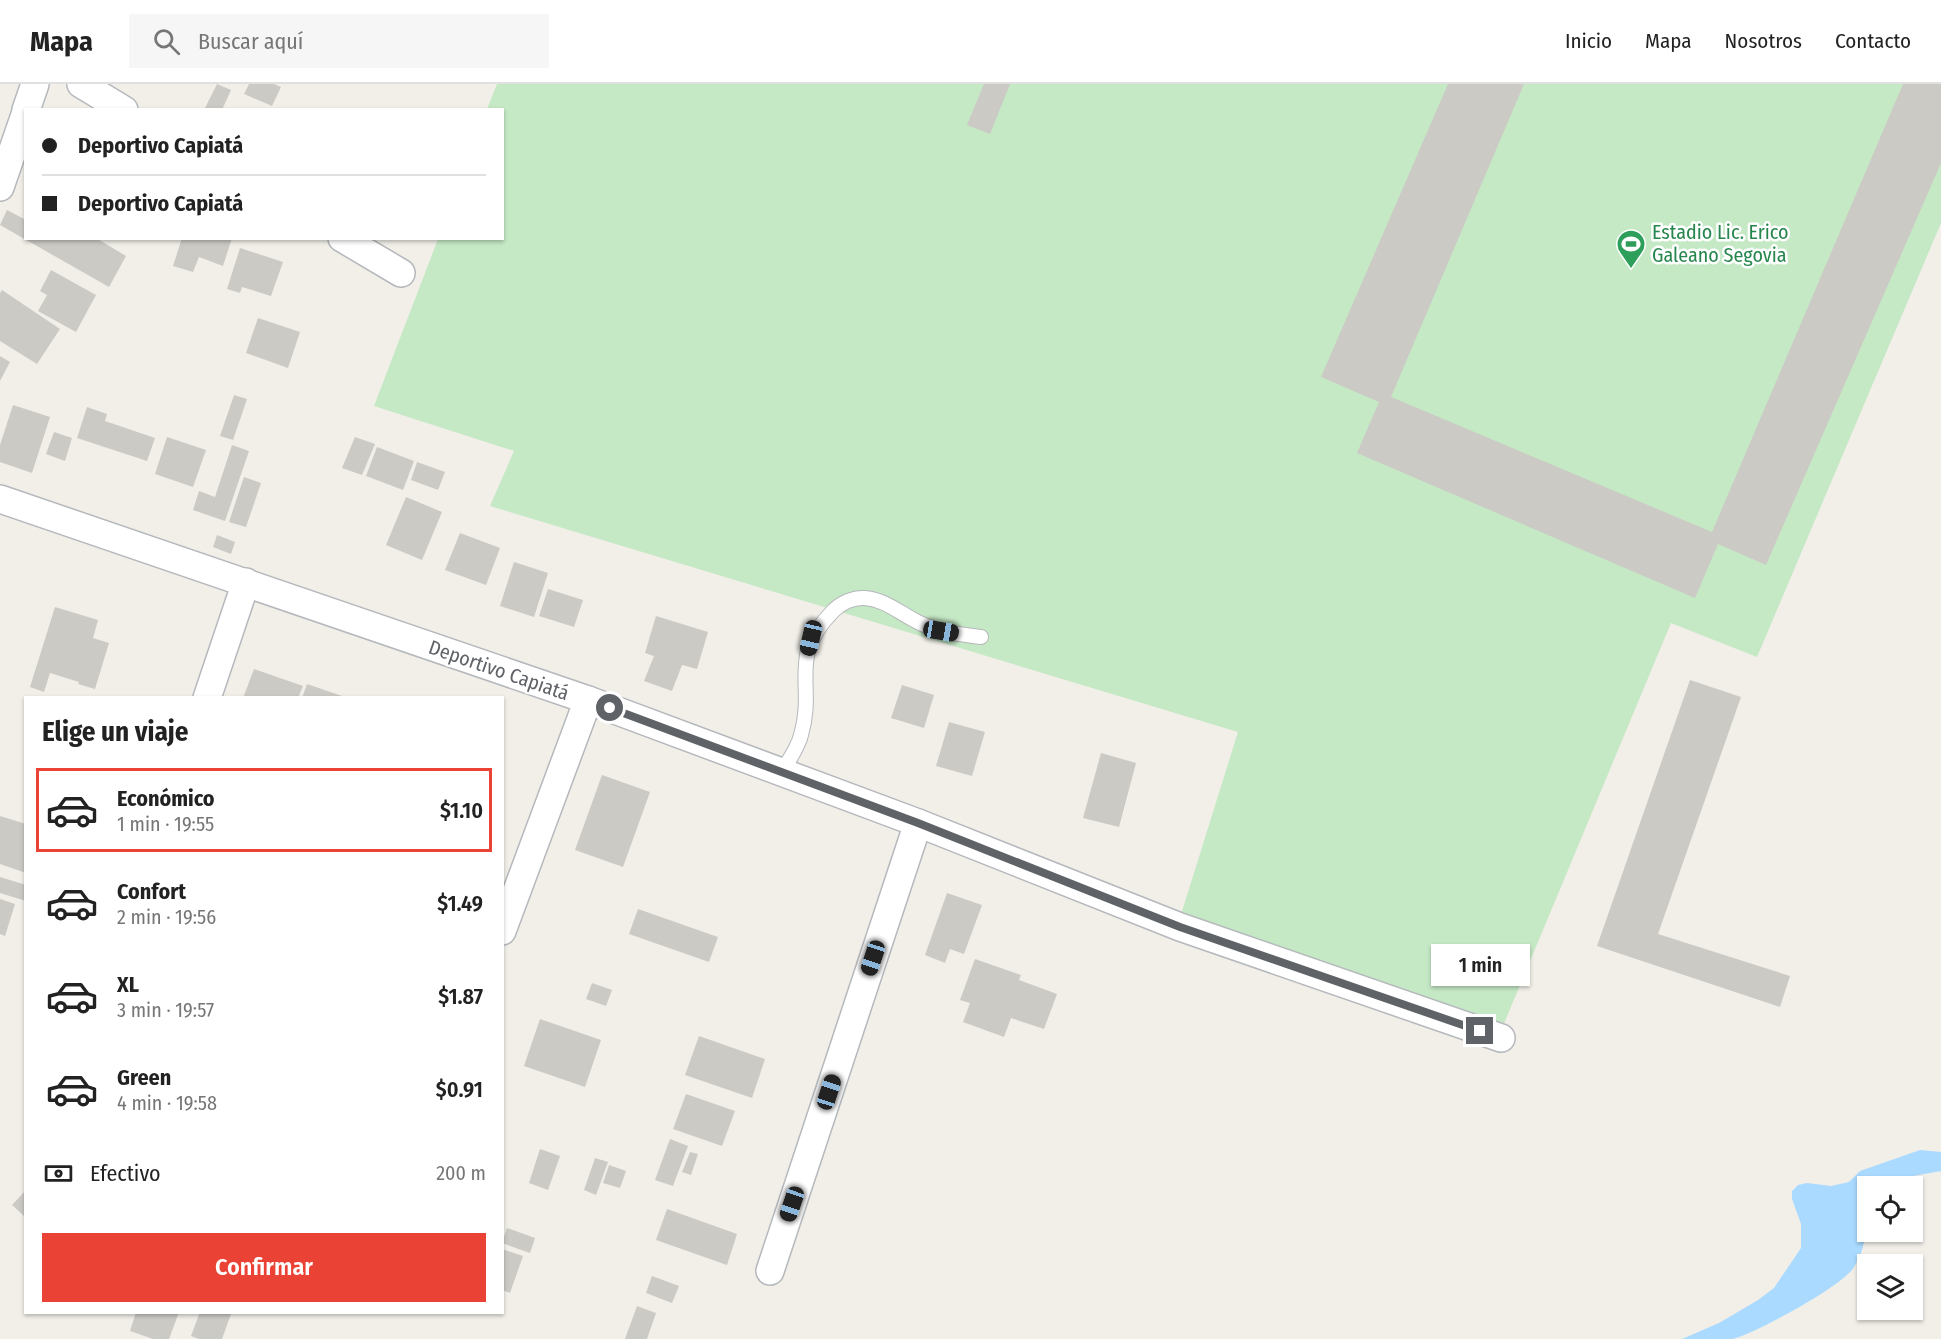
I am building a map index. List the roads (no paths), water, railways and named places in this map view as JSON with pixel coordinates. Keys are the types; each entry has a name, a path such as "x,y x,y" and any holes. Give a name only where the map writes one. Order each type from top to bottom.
{"street":[{"path":"27,108 35,84"},
{"path":"81,84 121,108"},
{"path":"0,187 24,117"},
{"path":"345,240 401,273"},
{"name":"Deportivo Capiatá","path":"0,499 588,700 918,823 1180,927 1501,1038"},
{"path":"208,696 246,582"},
{"path":"504,926 588,700"},
{"path":"770,1271 918,823"}],"lane":[{"path":"782,772 801,737 806,709 804,682 806,659 811,638 820,624 841,603 862,597 885,602 915,621 941,631 981,637"}],"water":[{"path":"1920,1150 1941,1152 1941,1171 1913,1176 1857,1176 1857,1242 1864,1242 1863,1248 1861,1254 1857,1254 1854,1267 1834,1285 1778,1319 1733,1339 1682,1339 1719,1323 1774,1288 1801,1248 1801,1224 1792,1199 1792,1191 1798,1185 1807,1183 1831,1186 1849,1182 1860,1171"}],"place":[{"name":"Estadio Lic. Erico Galeano Segovia","path":"1631,270"}]}
